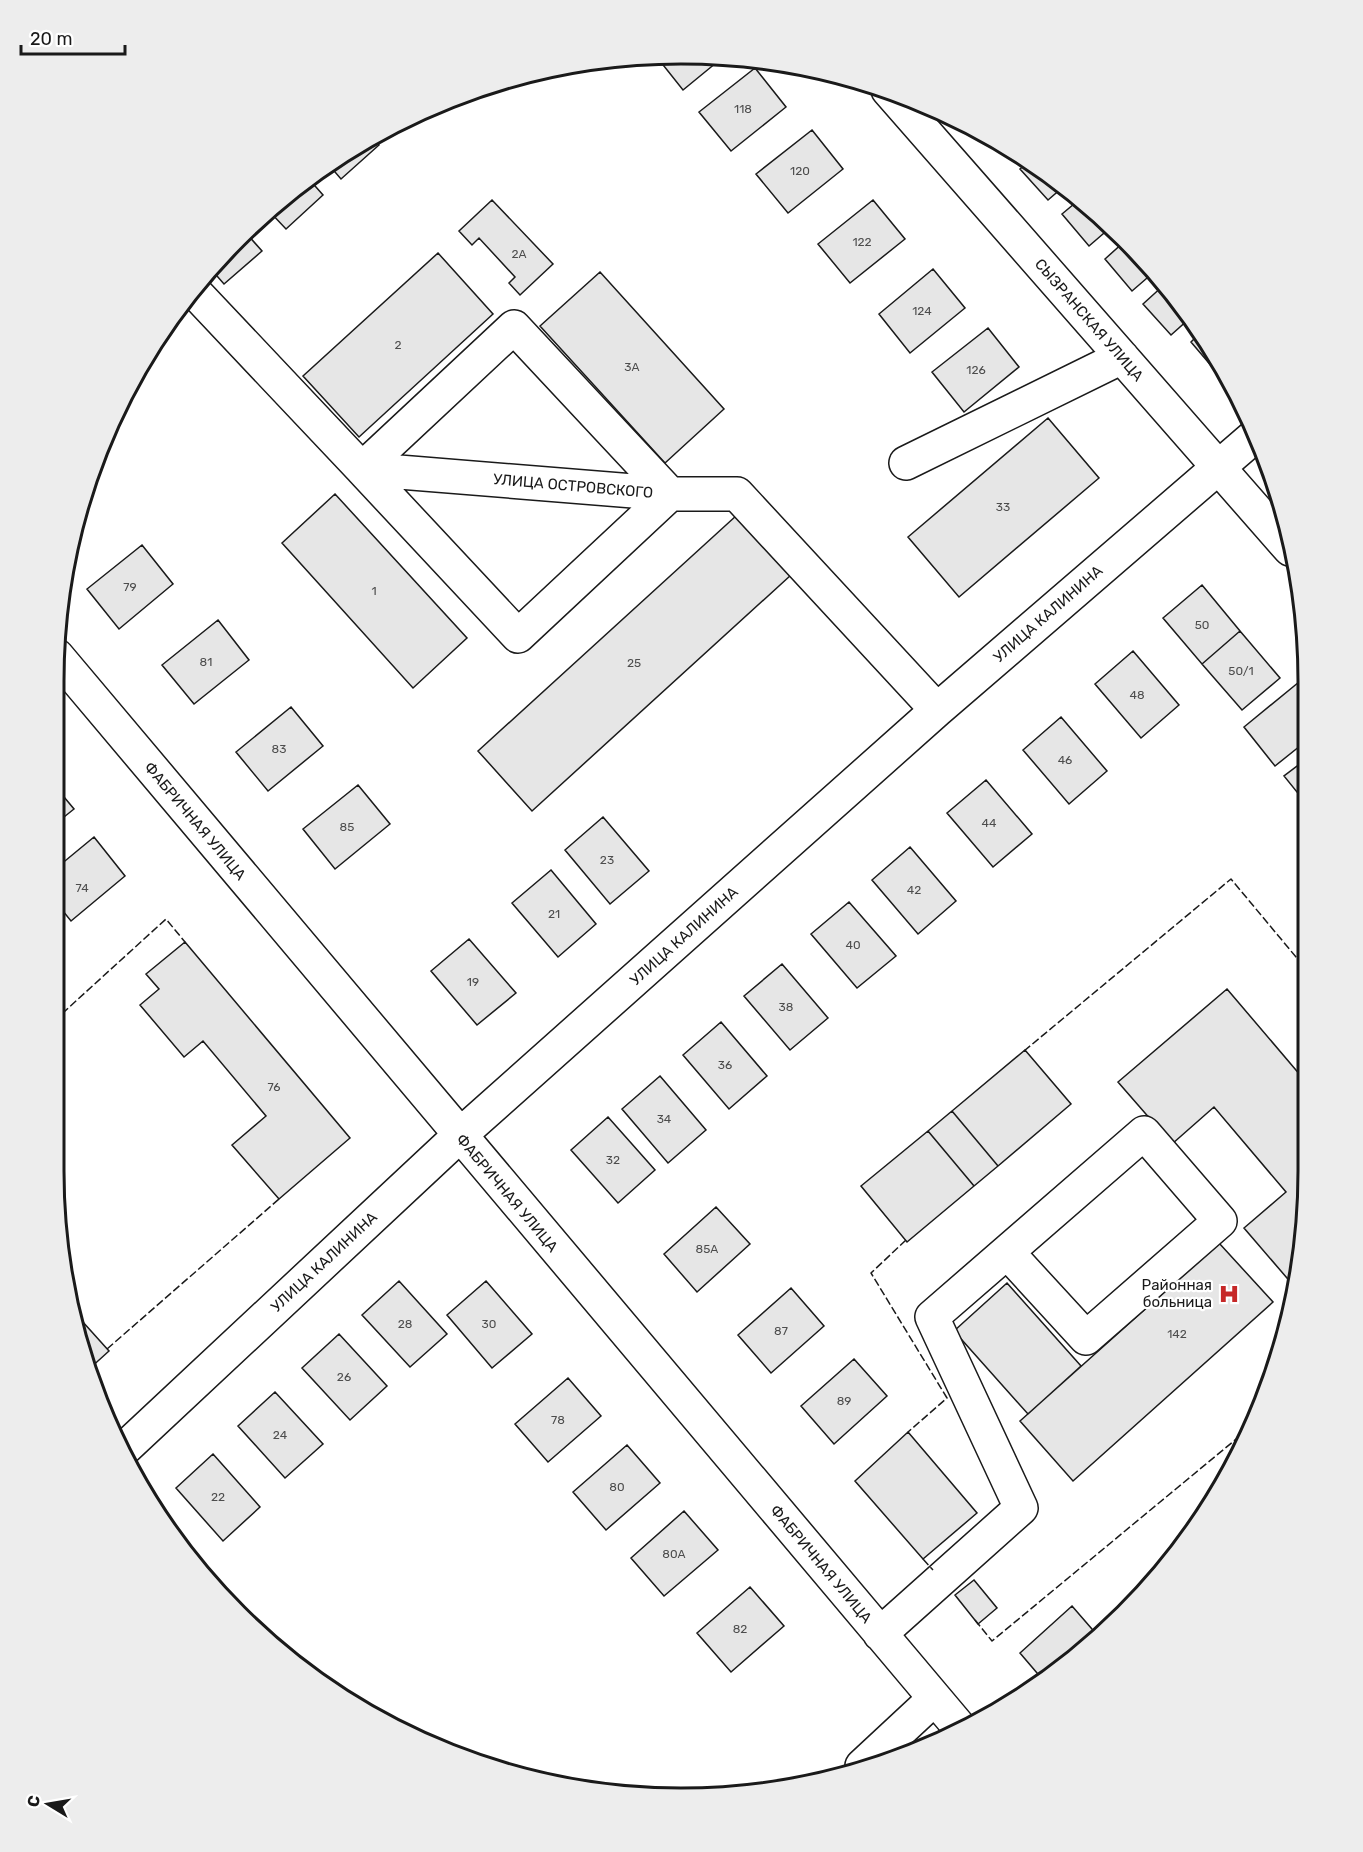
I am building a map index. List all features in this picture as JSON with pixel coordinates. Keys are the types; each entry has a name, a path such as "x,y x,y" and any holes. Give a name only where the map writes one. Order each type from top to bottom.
{"street":[{"name":"СЫЗРАНСКАЯ УЛИЦА","path":"901,105 1281,539"},
{"path":"200,297 518,636 670,494 514,327 362,469"},
{"path":"906,463 1122,357"},
{"name":"УЛИЦА КАЛИНИНА","path":"129,1445 459,1136 937,710 1250,440"},
{"name":"УЛИЦА ОСТРОВСКОГО","path":"362,469 670,494 737,494 937,710"},
{"name":"ФАБРИЧНАЯ УЛИЦА","path":"65,665 956,1723"},
{"path":"880,1634 1021,1508 932,1317 1144,1133 1220,1221 1086,1338 1007,1252"},
{"path":"870,1758 934,1699"}],"building":[{"path":"663,65 713,66 683,90"},
{"path":"754,69 786,107 731,151 699,112"},
{"path":"812,130 843,169 788,213 756,174"},
{"path":"378,144 379,145 341,179 334,171"},
{"path":"1024,168 1057,192 1048,200 1020,169"},
{"path":"315,186 323,195 286,229 275,218"},
{"path":"492,200 553,264 520,295 509,283 515,277 479,238 472,245 459,231"},
{"path":"873,200 905,239 850,283 818,244"},
{"path":"1073,205 1104,233 1089,246 1062,214"},
{"path":"251,239 262,251 224,284 217,276"},
{"path":"1119,246 1147,278 1132,291 1105,259"},
{"path":"438,253 493,314 359,437 303,376"},
{"path":"933,269 965,308 910,353 879,314"},
{"path":"600,272 724,409 665,463 540,326"},
{"path":"1158,290 1184,324 1171,335 1143,304"},
{"path":"988,328 1019,367 964,412 932,372"},
{"path":"1195,338 1212,367 1191,342"},
{"path":"1048,418 1099,478 959,597 908,537"},
{"path":"335,494 467,638 413,688 282,543"},
{"path":"737,515 791,575 532,811 478,751"},
{"path":"142,545 173,584 119,629 87,589"},
{"path":"1202,585 1240,631 1202,664 1163,618"},
{"path":"218,620 249,660 194,704 162,665"},
{"path":"1240,631 1280,678 1242,710 1202,664"},
{"path":"1133,651 1179,705 1141,738 1095,684"},
{"path":"1298,683 1298,748 1275,766 1244,727"},
{"path":"291,707 323,746 268,791 236,752"},
{"path":"1061,717 1107,771 1069,804 1023,750"},
{"path":"1298,765 1298,793 1284,776"},
{"path":"986,780 1032,834 993,867 947,813"},
{"path":"358,785 390,824 335,869 303,829"},
{"path":"64,797 74,809 64,817"},
{"path":"603,817 649,871 610,904 565,850"},
{"path":"94,837 125,876 71,921 64,912 64,862"},
{"path":"910,847 956,901 918,934 872,880"},
{"path":"551,870 596,924 558,957 512,903"},
{"path":"849,902 896,956 857,988 811,934"},
{"path":"469,939 516,993 477,1025 431,971"},
{"path":"185,942 350,1138 279,1199 232,1145 266,1116 203,1041 184,1057 140,1005 159,989 146,974"},
{"path":"782,964 828,1018 790,1050 744,996"},
{"path":"1227,989 1298,1072 1297,1211 1289,1280 1244,1228 1286,1192 1214,1107 1172,1144 1118,1082"},
{"path":"721,1022 767,1076 729,1109 683,1055"},
{"path":"1025,1050 1071,1104 998,1166 952,1111"},
{"path":"660,1076 706,1130 668,1163 622,1109"},
{"path":"952,1111 998,1166 974,1186 928,1131"},
{"path":"608,1117 655,1170 618,1203 571,1150"},
{"path":"928,1131 974,1186 907,1242 861,1186"},
{"path":"716,1207 750,1244 697,1292 664,1254"},
{"path":"1219,1243 1273,1302 1073,1481 1020,1421"},
{"path":"399,1281 447,1334 410,1367 362,1315"},
{"path":"486,1281 532,1334 492,1368 447,1315"},
{"path":"1007,1283 1081,1366 1028,1414 954,1331"},
{"path":"791,1288 824,1326 771,1373 738,1335"},
{"path":"84,1324 109,1351 95,1363"},
{"path":"339,1334 387,1386 350,1420 302,1368"},
{"path":"854,1359 887,1396 834,1444 801,1406"},
{"path":"568,1378 601,1416 548,1462 515,1424"},
{"path":"275,1392 323,1444 285,1478 238,1426"},
{"path":"908,1432 977,1513 923,1559 855,1481"},
{"path":"627,1445 660,1483 606,1530 573,1492"},
{"path":"213,1454 260,1507 223,1541 176,1488"},
{"path":"684,1511 718,1550 664,1596 631,1558"},
{"path":"974,1580 997,1608 978,1624 955,1595"},
{"path":"750,1587 784,1626 731,1672 697,1633"},
{"path":"1072,1606 1093,1630 1038,1674 1020,1653"}],"fence":[{"path":"1024,1051 1231,879 1298,959"},
{"path":"64,1012 166,919 185,942"},
{"path":"107,1349 279,1199"},
{"path":"906,1240 871,1273 947,1398 908,1432"},
{"path":"975,1620 992,1641 1237,1438"},
{"path":"923,1559 933,1570"}],"place":[{"name":"Районная больница","path":"1229,1294"}]}
